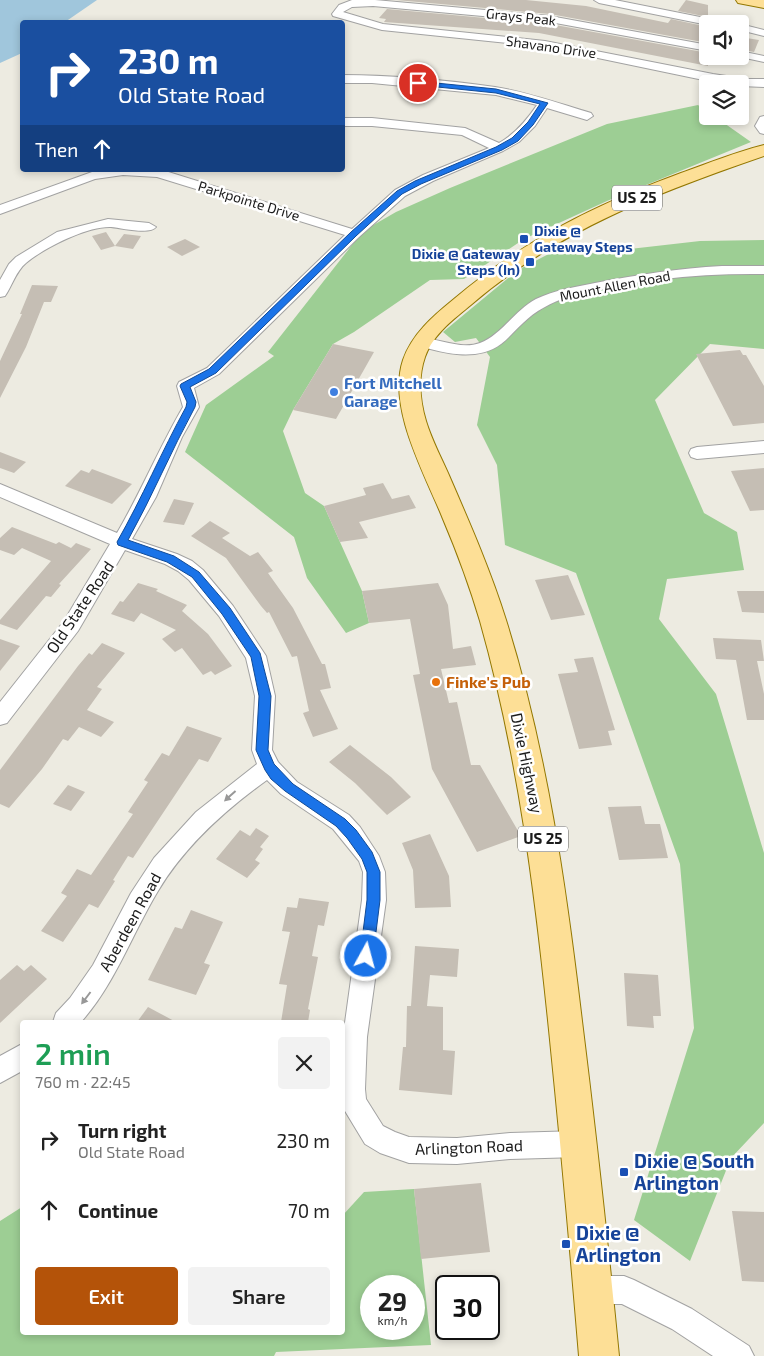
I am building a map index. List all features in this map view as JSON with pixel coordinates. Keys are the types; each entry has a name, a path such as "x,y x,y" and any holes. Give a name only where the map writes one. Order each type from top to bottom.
{"main road":[{"path":"743,0 764,4"},
{"name":"Dixie Highway","path":"599,1356 579,1144 555,927 529,763 493,620 467,548 416,424 410,403 410,372 422,342 442,320 516,261 568,229 597,215 675,182 764,150"}],"street":[{"path":"599,0 699,20"},
{"name":"Grays Peak","path":"337,14 342,7 358,3 373,3 550,19 699,46"},
{"name":"Shavano Drive","path":"337,14 382,28 546,44 713,78 746,83 764,83"},
{"path":"749,30 764,32"},
{"path":"749,56 764,59"},
{"path":"345,79 390,80 496,91 587,116"},
{"path":"354,234 390,200 408,187 499,148 515,139 544,103"},
{"path":"764,120 761,126 764,130"},
{"path":"345,122 372,122 465,132 499,148"},
{"name":"Parkpointe Drive","path":"0,210 92,176 130,172"},
{"name":"Parkpointe Drive","path":"148,172 158,173 354,234"},
{"path":"0,293 14,267 21,260 62,235 108,223 149,227"},
{"name":"Old State Road","path":"0,717 72,626 122,542 147,497 174,437 191,407 185,386 212,371 354,234"},
{"name":"Mount Allen Road","path":"422,342 440,348 463,350 483,347 494,342 520,317 536,305 560,295 611,284 661,275 727,270 764,270"},
{"path":"697,453 764,447"},
{"name":"Arlington Road","path":"0,490 122,542 171,559 196,575 226,611 256,656 265,696 262,750 269,767 289,788 340,822 352,834 368,856 374,872 374,900 355,1037 352,1089 354,1103 374,1135 389,1144 409,1150 457,1151 510,1146 579,1144"},
{"name":"Aberdeen Road","path":"67,1020 94,988 149,883 166,859 199,822 234,792 269,767"},
{"path":"0,1070 20,1058"},
{"path":"593,1290 624,1290 682,1319 739,1356"}],"green space":[{"path":"698,105 699,125 727,125 751,142 607,201 524,239 464,279 430,280 354,332 333,344 293,410 283,431 305,493 324,506 362,591 369,623 346,633 307,578 294,537 185,452 206,405 274,356 268,352 363,231 396,212 450,188 607,124"},
{"path":"764,240 764,349 710,344 655,400 704,513 737,532 744,570 667,579 659,619 716,694 764,853 764,1123 731,1158 690,1261 634,1220 694,1028 680,864 576,573 505,545 497,465 477,425 490,357 476,338 455,342 443,332 518,270 564,246 577,255 700,241"},
{"path":"414,1189 423,1275 360,1275 360,1340 425,1340 425,1290 431,1345 276,1352 274,1356 0,1356 0,1221 20,1208 20,1335 345,1335 345,1213 364,1192"}],"water":[{"path":"0,0 97,0 68,20 20,20 20,54 0,63"}],"building":[{"path":"396,0 526,0 586,6 668,23 671,19 699,25 699,41 550,14"},
{"path":"686,0 708,5 708,15 678,11"},
{"path":"387,9 550,24 699,51 699,64 539,33 384,22 386,19 379,18"},
{"path":"749,38 759,40 754,52 749,51"},
{"path":"106,232 115,246 101,250 92,236"},
{"path":"124,234 141,236 133,249 115,246"},
{"path":"185,239 200,247 182,256 167,247"},
{"path":"32,285 58,286 51,302 44,302 26,347 0,398 0,361 22,314 20,314"},
{"path":"333,344 374,352 336,419 293,410"},
{"path":"740,350 743,355 746,355 764,386 764,423 733,426 696,354"},
{"path":"0,452 26,462 14,473 0,468"},
{"path":"764,468 764,510 750,511 731,471"},
{"path":"92,469 132,484 112,504 65,486 81,470 89,473"},
{"path":"383,483 392,499 409,495 416,508 359,522 368,538 340,542 324,506 366,495 363,488"},
{"path":"174,499 194,503 184,525 163,522"},
{"path":"210,521 230,533 222,538 250,556 258,552 273,571 268,573 293,608 322,664 325,664 331,688 320,690 338,729 313,737 303,713 309,711 297,656 292,657 269,612 267,613 261,606 226,558 191,536"},
{"path":"12,527 56,544 59,542 71,548 76,543 91,549 59,584 61,585 51,597 46,596 17,630 0,624 0,620 51,561 22,548 14,555 0,550 0,538"},
{"path":"568,575 585,615 551,620 535,580"},
{"path":"138,583 158,589 156,591 187,605 182,611 208,634 232,666 215,675 211,671 203,675 182,648 175,652 162,639 176,630 141,613 134,622 111,614 120,601 123,602"},
{"path":"438,583 448,605 453,649 471,646 476,665 441,669 449,703 457,702 471,765 480,765 521,836 477,852 432,769 413,675 420,674 410,619 369,623 362,591"},
{"path":"737,591 764,591 764,613 742,612"},
{"path":"713,638 761,640 764,661 757,661 764,694 764,720 747,720 736,660 716,659"},
{"path":"0,639 20,646 0,671"},
{"path":"102,643 125,653 97,687 102,689 87,710 114,722 101,737 79,727 68,741 63,739 42,769 9,808 0,804 0,770 78,666 89,653 92,655"},
{"path":"593,657 615,730 608,731 612,745 579,749 558,674 578,672 574,659"},
{"path":"187,726 222,738 208,762 199,759 133,858 128,856 98,908 89,904 63,942 41,931 67,896 61,893 77,869 91,875 133,814 128,812 148,782 144,780 162,753 169,756"},
{"path":"350,745 391,777 411,797 387,815 355,783 329,762"},
{"path":"68,785 85,792 71,811 53,804"},
{"path":"641,806 645,824 660,824 668,858 619,860 608,807"},
{"path":"256,828 269,836 260,847 263,849 255,860 260,863 247,878 216,859 240,830 250,836"},
{"path":"430,834 449,876 451,907 415,908 413,870 402,843"},
{"path":"299,898 329,902 324,926 318,925 312,956 318,957 308,1009 310,1010 308,1020 281,1020 287,985 279,984 290,932 282,931 287,907 297,908"},
{"path":"191,910 223,922 204,963 210,965 196,995 148,980 175,927 182,929"},
{"path":"415,946 459,949 457,977 430,975 427,1006 443,1007 443,1050 455,1051 452,1095 399,1090 403,1047 406,1047 407,1006 411,1006"},
{"path":"17,965 24,971 31,965 47,979 0,1023 0,980"},
{"path":"624,973 658,975 661,1016 653,1016 654,1028 627,1026"},
{"path":"148,1007 172,1020 138,1020"},
{"path":"481,1183 490,1252 421,1259 414,1189"},
{"path":"732,1211 764,1212 764,1282 742,1281"}],"place":[{"name":"Dixie @ Gateway Steps","path":"524,239"},
{"name":"Dixie @ Gateway Steps (In)","path":"530,262"},
{"name":"Fort Mitchell Garage","path":"334,392"},
{"name":"Finke's Pub","path":"436,682"},
{"name":"Dixie @ South Arlington","path":"624,1172"},
{"name":"Dixie @ Arlington","path":"566,1244"}],"route":[{"path":"366,956 374,900 374,872 368,856 352,834 340,822 289,788 269,767 262,750 265,696 256,656 226,611 196,575 185,566 171,559 122,542 147,497 174,437 191,407 185,386 212,371 390,200 418,182 499,148 515,139 531,123 544,103 523,96 496,91 418,83"}]}
